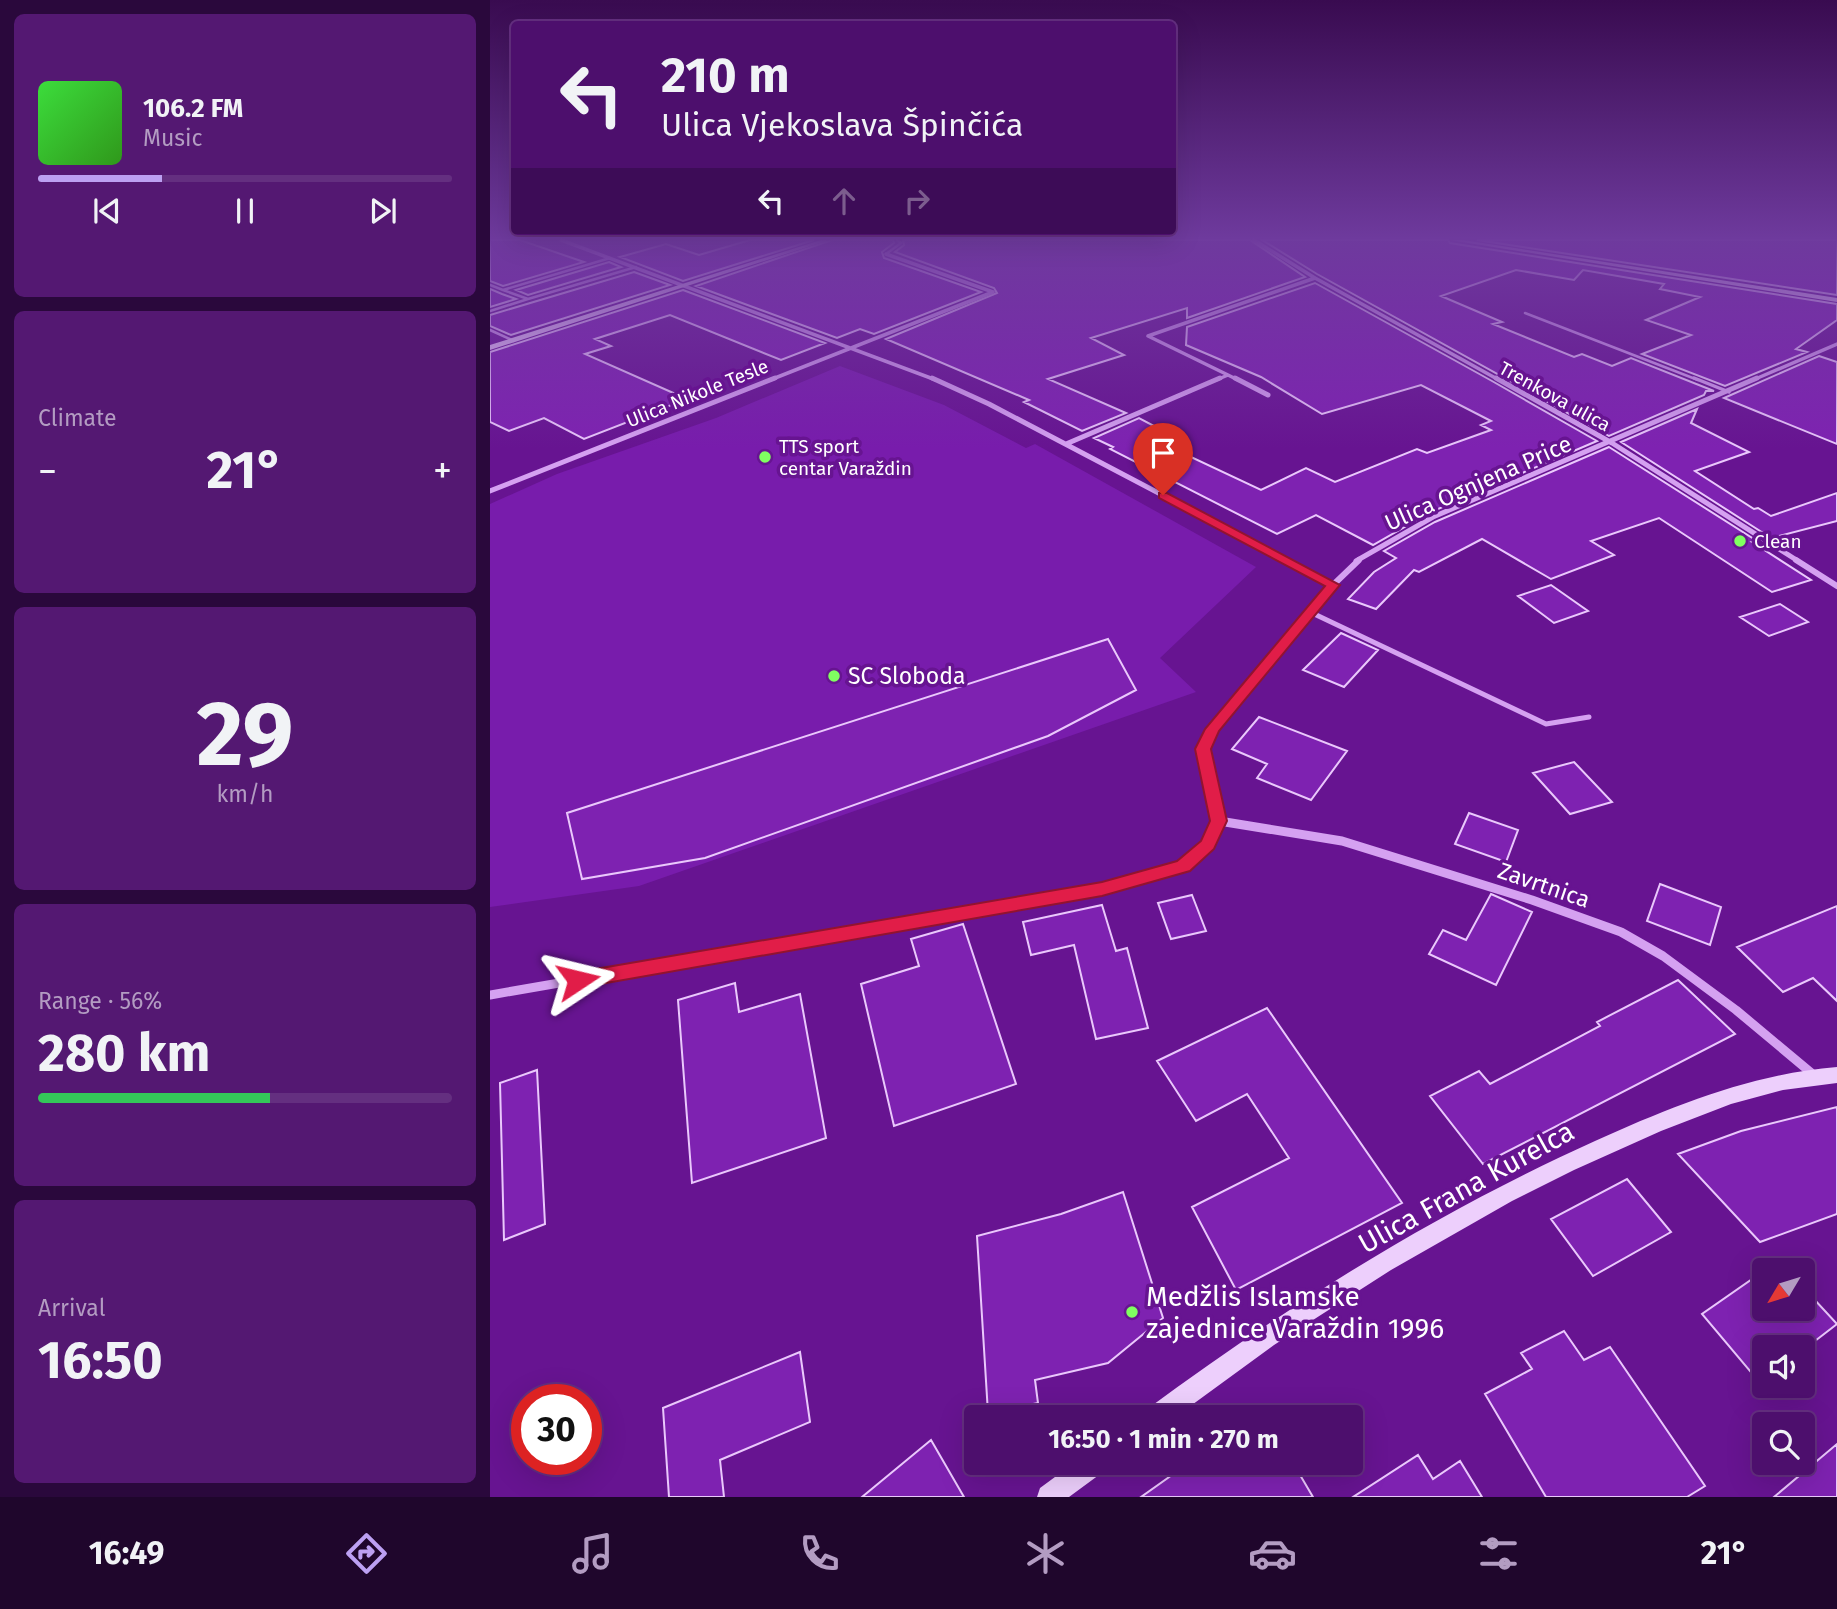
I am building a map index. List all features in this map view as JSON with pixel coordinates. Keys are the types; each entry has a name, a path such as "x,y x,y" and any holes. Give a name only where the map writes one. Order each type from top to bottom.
{"street":[{"path":"490,348 612,310"},
{"path":"756,310 853,346 989,404 1333,585"},
{"name":"Ulica Nikole Tesle","path":"490,491 947,310"},
{"path":"1223,310 1147,336 1268,395"},
{"name":"Trenkova ulica","path":"1372,310 1612,443 1837,586"},
{"name":"Ulica Ognjena Price","path":"1219,821 1203,749 1213,729 1350,566 1371,551 1433,517 1612,443 1837,344"},
{"path":"1066,444 1228,375"},
{"path":"490,995 1102,889 1183,866 1208,845 1219,821"},
{"name":"Zavrtnica","path":"1219,821 1342,841 1532,900 1621,932 1663,956 1705,987 1815,1076"},
{"name":"Ulica Frana Kurelca","path":"1171,1405 1223,1365 1335,1295 1548,1171 1704,1102 1815,1076 1837,1075"},
{"path":"1049,1497 1078,1475"}],"lane":[{"path":"1525,313 1729,392"},
{"path":"490,330 514,341"},
{"path":"1310,612 1546,724 1589,717"}],"shaded area":[{"name":"SC Sloboda","path":"840,366 944,405 1026,448 1035,444 1256,567 1160,658 1196,692 639,886 490,907 490,504 557,474 716,418"}],"building":[{"path":"507,310 591,310 511,335 490,326 490,315"},
{"path":"621,310 736,310 825,343 781,360 670,315 595,339 611,346 585,354 687,399 584,439 544,418 509,431 490,422 490,352"},
{"path":"761,310 935,310 874,334 860,329 837,338"},
{"path":"956,310 1181,310 1091,338 1124,355 1048,379 1126,413 1082,431 1024,402 1029,400 886,339"},
{"path":"1187,310 1210,310 1187,318"},
{"path":"1237,310 1364,310 1597,441 1431,512 1373,545 1316,515 1277,534 1110,449 1113,447 1094,438 1139,418 1173,436 1159,442 1261,490 1306,468 1335,482 1417,449 1427,453 1491,430 1481,425 1491,421 1421,385 1322,414 1261,377 1186,345 1187,327"},
{"path":"1382,310 1474,310 1502,322 1493,324 1574,357 1582,354 1612,366 1631,358 1714,391 1706,391 1704,395 1609,436"},
{"path":"1670,310 1837,310 1837,320 1796,349 1807,352 1725,386 1642,354 1691,335 1646,320"},
{"path":"1819,356 1837,362 1837,444 1724,398"},
{"path":"1697,409 1691,423 1749,452 1695,471 1754,509 1758,508 1771,516 1837,493 1837,521 1771,538 1621,442"},
{"path":"1609,447 1757,541 1752,542 1811,580 1772,592 1659,518 1591,541 1614,555 1551,579 1482,539 1419,572 1414,570 1376,609 1348,599 1374,572 1396,558 1384,551 1435,522"},
{"path":"1551,585 1588,611 1554,623 1518,596"},
{"path":"1780,604 1808,622 1769,636 1740,617"},
{"path":"1341,633 1378,650 1344,687 1303,670"},
{"path":"1108,639 1136,690 1048,736 705,858 582,879 567,813"},
{"path":"1259,717 1347,751 1311,800 1257,778 1267,764 1232,749"},
{"path":"1574,762 1612,802 1570,814 1533,773"},
{"path":"1469,813 1518,830 1506,862 1455,844"},
{"path":"1660,884 1721,907 1710,945 1647,921"},
{"path":"1491,894 1532,912 1496,985 1429,954 1443,930 1466,940"},
{"path":"1192,895 1206,931 1171,939 1158,903"},
{"path":"1102,905 1116,951 1127,948 1148,1028 1096,1039 1074,945 1031,955 1023,922"},
{"path":"1837,906 1837,1001 1813,978 1783,992 1737,947"},
{"path":"963,924 1016,1084 894,1126 861,984 919,966 911,939"},
{"path":"1678,980 1735,1034 1483,1164 1430,1096 1479,1071 1490,1084 1600,1026 1597,1022"},
{"path":"735,983 739,1012 800,994 826,1138 692,1183 678,1000"},
{"path":"1267,1008 1402,1203 1236,1290 1192,1207 1289,1158 1247,1094 1196,1121 1157,1061"},
{"path":"537,1070 545,1224 504,1240 500,1083"},
{"path":"1837,1107 1837,1214 1760,1242 1678,1154 1741,1131"},
{"path":"1627,1179 1671,1232 1593,1276 1551,1219"},
{"path":"1123,1192 1163,1318 1108,1363 1035,1380 1038,1403 988,1405 977,1236 1061,1214"},
{"path":"1752,1279 1752,1321 1815,1321 1815,1300 1837,1324 1815,1341 1815,1335 1752,1335 1752,1373 1702,1314"},
{"path":"1564,1331 1584,1360 1610,1347 1705,1486 1687,1497 1546,1497 1485,1394 1532,1369 1521,1353"},
{"path":"800,1352 810,1422 720,1460 724,1497 669,1497 663,1408"},
{"path":"931,1440 964,1497 862,1497"},
{"path":"1837,1444 1837,1497 1774,1497 1800,1475 1815,1475 1815,1463"},
{"path":"1418,1455 1433,1479 1460,1461 1482,1497 1353,1497"},
{"path":"1172,1475 1300,1475 1313,1497 1141,1497"}],"place":[{"name":"TTS sport centar Varaždin","path":"765,457"},
{"name":"Clean","path":"1740,541"},
{"name":"SC Sloboda","path":"834,676"},
{"name":"Medžlis Islamske zajednice Varaždin 1996","path":"1132,1312"}],"route":[{"path":"578,980 1102,889 1183,866 1208,845 1219,821 1203,749 1213,729 1333,585 1163,495"}]}
